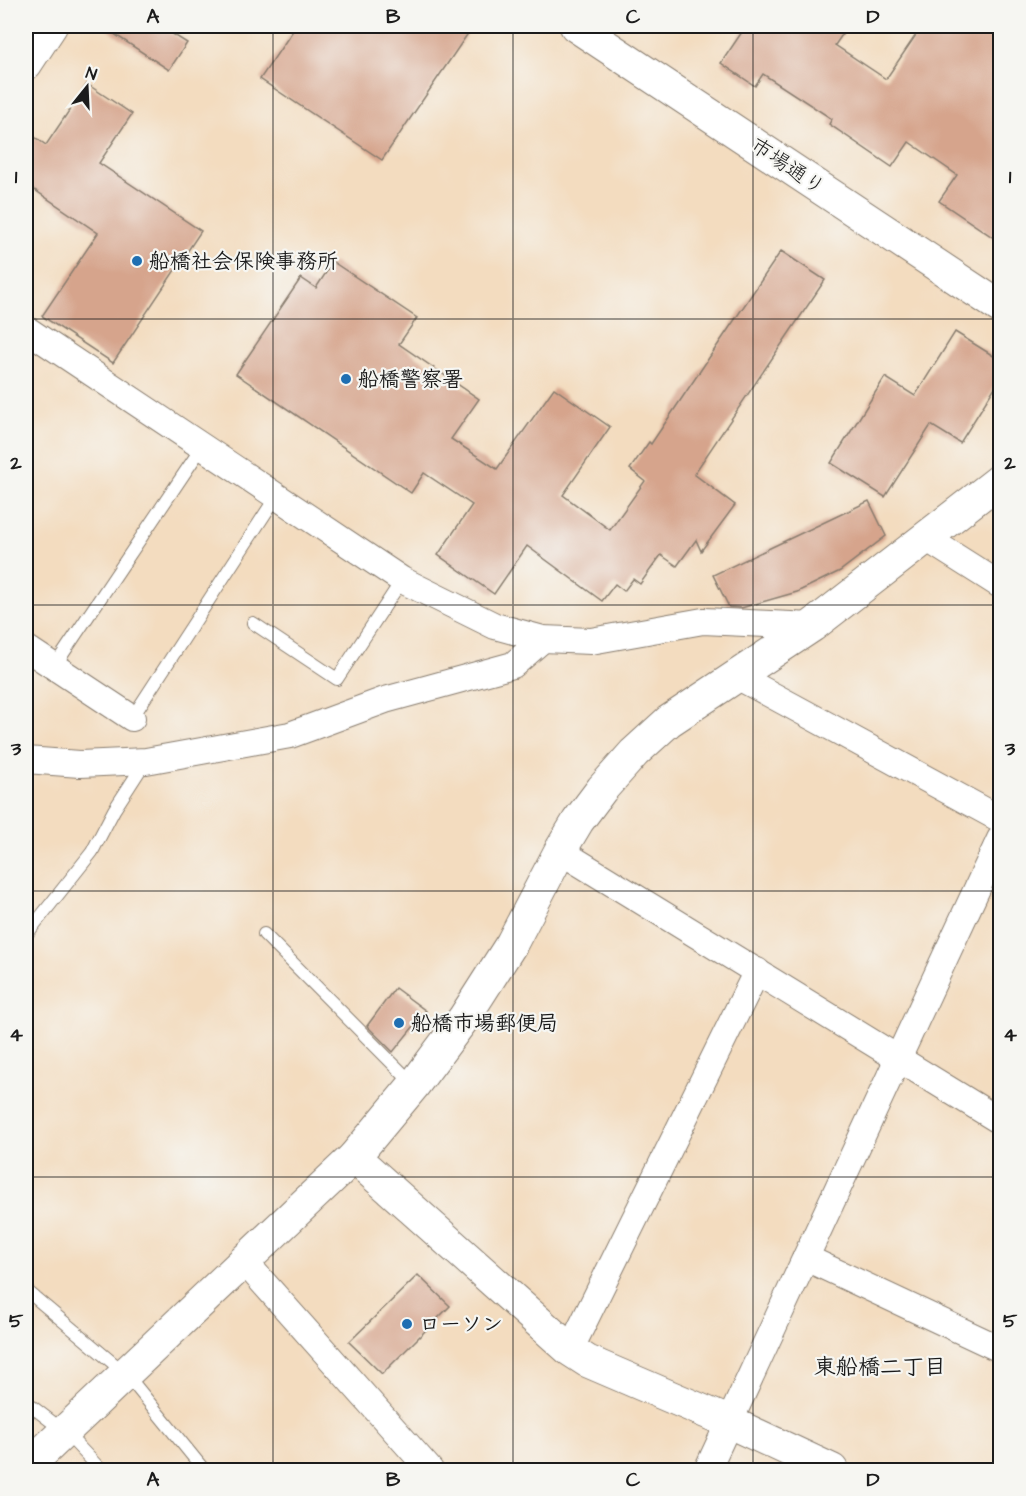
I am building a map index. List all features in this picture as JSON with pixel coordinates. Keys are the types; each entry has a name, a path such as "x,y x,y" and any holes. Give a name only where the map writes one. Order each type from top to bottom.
{"street":[{"path":"26,64 51,26"},
{"name":"市場通り","path":"576,26 1000,307"},
{"path":"26,329 402,580 495,626 543,639 591,641 703,621 812,626"},
{"path":"26,1468 354,1157 414,1085 464,1018 512,943 560,851 584,813 634,753 669,721 812,626 1000,480"},
{"path":"926,538 1000,585"},
{"path":"26,760 80,764 146,761 290,735 386,700 513,665 543,639"},
{"path":"26,648 132,718"},
{"path":"735,675 1000,819"},
{"path":"707,1470 1000,839"},
{"path":"560,851 1000,1121"},
{"path":"570,1350 758,971"},
{"path":"354,1157 570,1350 587,1361 729,1422 832,1470"},
{"path":"806,1258 1000,1349"},
{"path":"244,1261 430,1470"}],"lane":[{"path":"54,667 202,447"},
{"path":"132,718 276,497"},
{"path":"252,623 337,680 402,580"},
{"path":"26,935 92,852 114,810 146,761"},
{"path":"264,934 414,1085"},
{"path":"26,1290 126,1374 204,1470"},
{"path":"26,1402 65,1432 101,1470"}],"building":[{"path":"102,26 160,26 187,43 169,70"},
{"path":"296,26 473,26 382,160 260,79"},
{"path":"746,26 848,26 835,45 886,79 922,26 1000,26 1000,242 939,201 957,175 909,142 892,167 829,124 832,119 763,74 755,86 721,63"},
{"path":"87,84 132,114 99,163 201,231 113,363 42,316 98,233 26,184 26,131 46,145"},
{"path":"781,251 825,280 694,474 735,505 701,551 696,540 677,566 661,555 640,584 633,579 624,591 615,584 602,601 527,546 494,594 438,555 472,505 424,473 411,493 236,374 301,278 316,288 333,262 417,318 399,344 479,399 451,439 497,469 554,388 610,427 563,495 610,530 645,481 630,469 649,442 651,444"},
{"path":"955,332 1000,360 1000,379 960,443 931,425 885,497 831,463 885,377 915,396"},
{"path":"869,501 886,536 840,571 797,592 741,608 729,607 713,575"},
{"path":"395,988 426,1011 393,1052 367,1026"},
{"path":"418,1275 450,1306 382,1374 349,1342"}],"place":[{"name":"船橋社会保険事務所","path":"137,261"},
{"name":"船橋警察署","path":"346,379"},
{"name":"船橋市場郵便局","path":"399,1023"},
{"name":"ローソン","path":"407,1324"}],"district":[{"name":"東船橋二丁目","path":"880,1366"}]}
